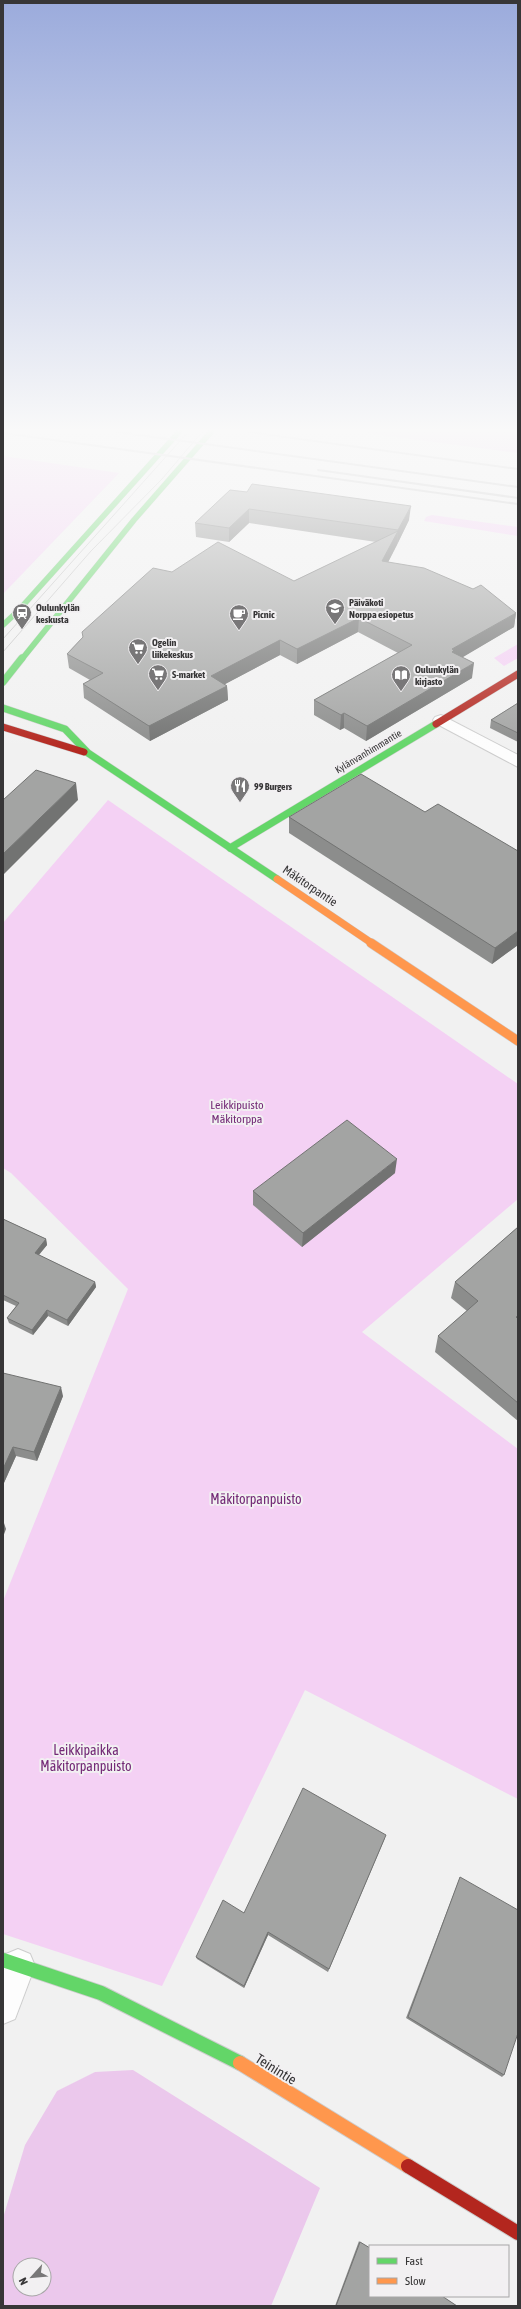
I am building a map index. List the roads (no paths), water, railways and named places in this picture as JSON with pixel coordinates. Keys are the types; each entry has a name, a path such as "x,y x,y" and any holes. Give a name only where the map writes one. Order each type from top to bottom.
{"street":[{"path":"3,625 18,612 83,540"},
{"path":"3,682 118,540"},
{"name":"Kylänvanhimmantie","path":"230,848 518,674"},
{"name":"Mäkitorpantie","path":"3,708 65,729 88,753 518,1041"},
{"path":"441,720 518,762"},
{"name":"Mäkitorpantie","path":"3,727 88,753"},
{"path":"3,2007 11,1963"},
{"name":"Teinintie","path":"11,1963 101,1993 227,2055 518,2233"}],"tram line":[{"path":"3,639 92,540"},
{"path":"3,652 102,540"}],"place":[{"name":"Päiväkoti Norppa esiopetus","path":"335,625"},
{"name":"Oulunkylän keskusta","path":"22,630"},
{"name":"Picnic","path":"239,631"},
{"name":"Ogelin liikekeskus","path":"138,665"},
{"name":"S-market","path":"158,691"},
{"name":"Oulunkylän kirjasto","path":"401,692"},
{"name":"99 Burgers","path":"240,803"}],"park label":[{"name":"Leikkipuisto Mäkitorppa","path":"237,1112"},
{"name":"Mäkitorpanpuisto","path":"256,1499"},
{"name":"Leikkipaikka Mäkitorpanpuisto","path":"86,1758"}]}
